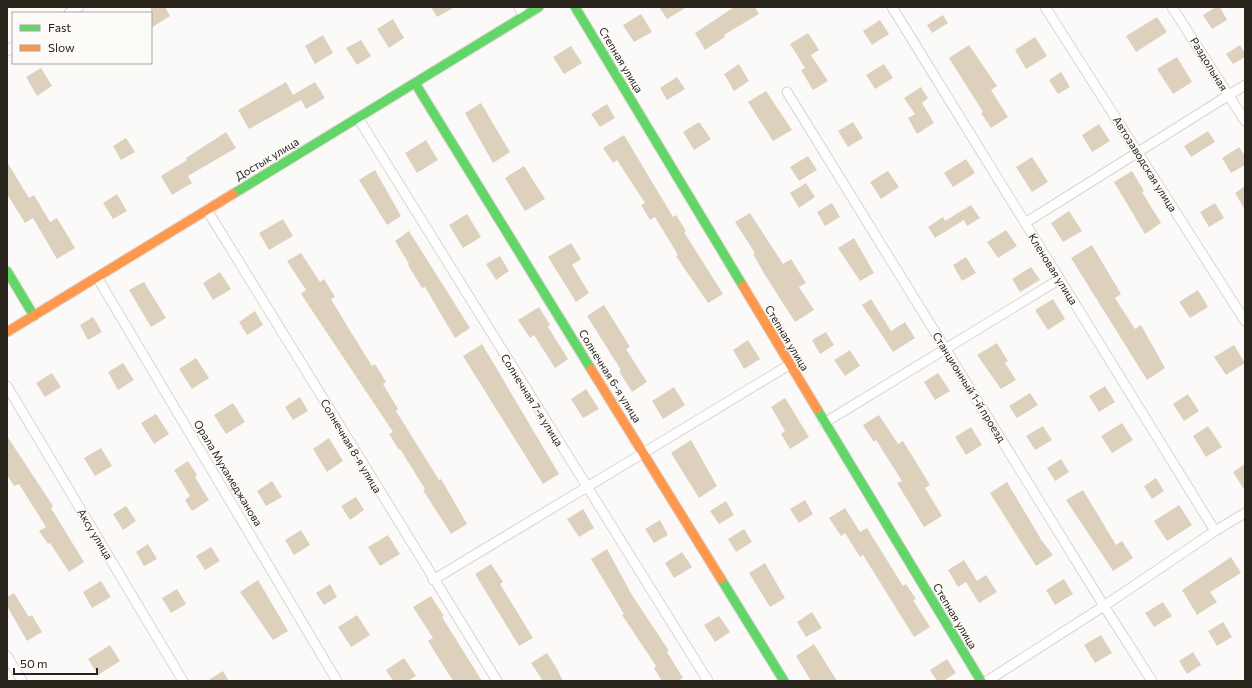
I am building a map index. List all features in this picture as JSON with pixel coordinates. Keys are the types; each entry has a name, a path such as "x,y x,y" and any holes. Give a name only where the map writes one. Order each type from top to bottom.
{"street":[{"path":"519,7 524,16"},
{"name":"Достык улица","path":"8,328 34,316 539,7"},
{"name":"Степная улица","path":"575,7 789,365 981,681"},
{"name":"Кленовая улица","path":"892,7 1215,531"},
{"name":"Автозаводская улица","path":"1045,7 1245,321"},
{"name":"Раздольная","path":"1172,7 1245,121"},
{"name":"Солнечная 6-я улица","path":"415,83 784,681"},
{"path":"1025,223 1245,85"},
{"name":"Станционный 1-й проезд","path":"787,92 1104,606 1152,681"},
{"name":"Солнечная 7-я улица","path":"358,118 708,681"},
{"name":"Солнечная 8-я улица","path":"207,210 433,580 497,681"},
{"path":"7,271 34,316"},
{"name":"Орала Мухамеджанова","path":"97,277 337,681"},
{"path":"824,423 1060,279"},
{"path":"433,580 789,365"},
{"name":"Аксу улица","path":"7,386 183,681"},
{"path":"987,681 1104,606 1215,531 1245,513"},
{"path":"7,656 22,681"}],"building":[{"path":"151,7 165,7 170,16 152,27"},
{"path":"431,7 455,7 437,17"},
{"path":"659,7 687,7 667,19"},
{"path":"734,7 755,7 759,14 724,35 725,37 705,50 695,33"},
{"path":"1216,7 1220,7 1227,20 1212,29 1203,15"},
{"path":"641,14 652,32 634,42 623,25"},
{"path":"943,15 948,23 932,33 927,25"},
{"path":"1157,17 1167,32 1136,52 1126,36"},
{"path":"393,19 404,38 389,48 377,29"},
{"path":"880,20 889,34 872,45 863,31"},
{"path":"808,33 819,50 811,55 828,81 813,90 801,70 805,68 790,44"},
{"path":"323,35 333,53 315,64 305,46"},
{"path":"1035,37 1047,56 1026,69 1015,50"},
{"path":"361,40 371,56 357,65 346,48"},
{"path":"969,45 997,86 991,90 1008,117 991,128 981,113 983,112 949,58"},
{"path":"1240,45 1245,53 1245,57 1233,64 1226,54"},
{"path":"571,46 582,63 564,74 553,57"},
{"path":"1177,57 1192,82 1173,94 1157,69"},
{"path":"739,64 749,81 734,91 724,74"},
{"path":"884,64 893,78 875,89 866,75"},
{"path":"41,68 52,86 37,96 26,77"},
{"path":"1061,72 1070,87 1058,94 1049,80"},
{"path":"677,77 685,89 667,100 660,88"},
{"path":"286,82 293,95 315,82 325,98 306,109 301,100 249,129 238,110"},
{"path":"921,87 928,98 922,103 934,123 917,134 908,118 915,114 904,98"},
{"path":"766,91 792,130 773,141 748,102"},
{"path":"481,103 510,152 493,163 465,113"},
{"path":"607,104 615,118 600,127 591,114"},
{"path":"699,122 711,139 694,150 683,132"},
{"path":"853,122 863,138 848,147 838,131"},
{"path":"1099,124 1110,141 1092,152 1082,135"},
{"path":"1208,131 1215,142 1191,157 1184,146"},
{"path":"226,132 236,148 188,176 192,183 172,195 161,176 187,160 186,158"},
{"path":"624,135 673,217 676,215 686,231 684,232 723,294 708,303 676,256 678,255 655,217 650,220 641,205 645,203 617,160 613,163 603,148"},
{"path":"126,138 135,152 121,160 113,146"},
{"path":"426,140 438,160 417,173 405,153"},
{"path":"1239,147 1245,156 1245,165 1231,173 1222,158"},
{"path":"808,156 817,170 799,181 790,167"},
{"path":"1032,157 1048,182 1032,192 1016,167"},
{"path":"966,159 975,173 953,187 944,173"},
{"path":"7,162 29,198 34,195 50,222 57,218 75,248 57,259 33,218 25,223 7,194"},
{"path":"524,166 545,199 525,211 505,178"},
{"path":"375,170 401,216 387,225 359,180"},
{"path":"888,171 899,187 881,199 870,182"},
{"path":"1132,171 1144,191 1142,192 1161,223 1145,234 1114,182"},
{"path":"806,183 815,197 799,208 790,193"},
{"path":"1245,186 1245,210 1235,193"},
{"path":"117,194 127,211 113,219 103,203"},
{"path":"832,203 840,217 825,226 817,212"},
{"path":"1215,203 1224,218 1209,227 1200,212"},
{"path":"971,205 980,218 967,226 964,220 935,238 928,227 943,217 945,221"},
{"path":"1069,211 1082,231 1063,242 1051,223"},
{"path":"750,213 783,264 791,259 806,283 799,287 814,310 795,322 765,275 753,254 755,253 735,222"},
{"path":"467,214 481,237 463,248 449,225"},
{"path":"283,219 293,236 269,250 259,233"},
{"path":"1006,230 1017,246 998,258 987,242"},
{"path":"409,231 470,328 455,338 425,287 422,288 395,241"},
{"path":"854,238 874,273 860,281 838,248"},
{"path":"571,243 581,259 572,265 589,293 576,302 548,257"},
{"path":"1092,245 1121,294 1115,298 1135,329 1141,325 1165,368 1147,380 1071,258"},
{"path":"301,253 320,282 324,279 335,297 331,299 349,329 372,366 375,364 386,382 383,384 398,409 396,411 439,480 441,479 467,524 451,534 423,490 425,489 389,434 393,432 301,294 306,290 287,261"},
{"path":"500,256 509,271 496,280 486,264"},
{"path":"966,257 976,273 962,281 953,265"},
{"path":"1031,267 1040,280 1020,292 1012,279"},
{"path":"220,272 231,289 213,300 203,283"},
{"path":"144,282 166,318 151,327 129,290"},
{"path":"1198,290 1208,307 1190,318 1179,302"},
{"path":"871,299 891,331 905,322 915,338 893,352 862,305"},
{"path":"1053,299 1065,319 1048,330 1035,310"},
{"path":"604,305 630,347 626,349 647,382 632,392 619,371 621,370 587,316"},
{"path":"539,307 550,325 548,327 568,359 555,368 534,335 530,338 518,320"},
{"path":"255,311 263,325 247,335 239,322"},
{"path":"93,317 102,332 88,340 80,325"},
{"path":"826,332 834,345 820,354 812,340"},
{"path":"748,340 760,359 744,369 733,350"},
{"path":"997,343 1008,361 1005,363 1016,380 1001,389 977,355"},
{"path":"482,344 559,474 543,484 463,356"},
{"path":"1234,345 1245,363 1226,375 1214,357"},
{"path":"850,350 860,366 845,376 834,360"},
{"path":"196,358 209,378 192,389 179,369"},
{"path":"123,363 134,380 118,390 108,372"},
{"path":"52,373 61,387 45,397 36,383"},
{"path":"938,373 950,391 935,400 924,382"},
{"path":"1105,386 1115,402 1099,412 1089,396"},
{"path":"674,387 685,405 663,419 652,401"},
{"path":"586,389 599,409 583,418 571,399"},
{"path":"1030,393 1038,405 1017,418 1009,406"},
{"path":"1188,394 1199,411 1184,421 1173,404"},
{"path":"300,397 308,411 293,420 285,407"},
{"path":"785,398 809,437 790,449 781,434 785,431 771,407"},
{"path":"233,403 245,422 226,434 214,415"},
{"path":"156,414 169,434 154,444 141,423"},
{"path":"879,415 898,444 903,441 930,485 925,488 942,516 924,527 897,483 902,481 876,440 874,442 863,425"},
{"path":"1122,423 1133,440 1112,453 1101,436"},
{"path":"1043,426 1052,440 1035,450 1026,436"},
{"path":"1208,426 1222,447 1206,457 1193,436"},
{"path":"971,427 982,445 966,455 955,437"},
{"path":"7,436 53,506 51,508 84,562 69,572 50,543 48,544 39,531 46,527 19,484 14,486 7,475"},
{"path":"329,438 343,461 327,472 313,449"},
{"path":"691,440 717,486 699,498 671,453"},
{"path":"101,448 112,466 95,476 84,458"},
{"path":"1061,459 1069,472 1055,481 1047,468"},
{"path":"188,461 197,475 195,477 209,500 192,511 185,500 190,496 174,470"},
{"path":"1245,464 1245,491 1233,472"},
{"path":"1156,478 1164,491 1152,499 1144,486"},
{"path":"272,481 282,497 266,506 257,491"},
{"path":"1007,482 1042,541 1053,555 1036,566 990,493"},
{"path":"1083,490 1116,545 1122,541 1133,558 1113,571 1066,500"},
{"path":"356,497 364,510 350,520 341,506"},
{"path":"805,500 813,514 799,523 790,509"},
{"path":"726,501 734,515 719,524 710,511"},
{"path":"1179,505 1192,525 1167,541 1154,521"},
{"path":"126,506 136,521 123,530 113,514"},
{"path":"845,508 860,532 867,528 903,586 906,584 916,599 913,600 930,627 914,637 863,555 860,557 845,533 841,536 829,518"},
{"path":"583,509 594,528 579,537 567,519"},
{"path":"660,520 668,535 654,543 645,529"},
{"path":"744,529 752,542 736,552 728,539"},
{"path":"301,530 310,545 294,555 285,540"},
{"path":"388,535 400,554 380,566 368,547"},
{"path":"148,544 157,559 144,566 136,552"},
{"path":"211,547 220,561 205,570 196,556"},
{"path":"607,549 632,595 669,651 667,652 683,678 678,681 662,681 654,668 656,666 622,615 624,614 591,559"},
{"path":"682,552 692,567 674,578 665,563"},
{"path":"1231,557 1241,573 1210,592 1217,602 1197,615 1182,590"},
{"path":"964,560 977,581 986,575 997,592 979,603 966,582 958,587 948,570"},
{"path":"765,563 785,598 770,607 749,573"},
{"path":"491,564 503,582 500,584 533,638 519,646 475,574"},
{"path":"1064,579 1073,594 1055,605 1046,590"},
{"path":"258,580 288,631 273,640 240,592"},
{"path":"101,581 111,597 92,608 83,592"},
{"path":"330,584 337,597 324,605 316,593"},
{"path":"177,589 186,604 171,613 162,598"},
{"path":"14,593 29,617 32,615 42,632 27,641 7,606 7,597"},
{"path":"431,596 444,616 442,617 482,681 453,681 428,641 433,638 413,607"},
{"path":"1163,602 1172,616 1154,627 1145,613"},
{"path":"812,612 822,628 806,637 797,622"},
{"path":"357,615 370,635 351,647 338,627"},
{"path":"719,616 730,632 715,642 704,625"},
{"path":"1223,622 1232,637 1217,646 1208,631"},
{"path":"1101,635 1112,653 1095,663 1084,645"},
{"path":"814,644 837,681 811,681 796,656"},
{"path":"110,645 120,661 98,675 88,659"},
{"path":"1193,652 1201,665 1187,674 1179,661"},
{"path":"547,653 563,681 543,681 531,663"},
{"path":"404,658 416,676 407,681 393,681 386,670"},
{"path":"947,659 956,673 943,681 937,681 930,670"},
{"path":"223,671 229,681 207,681"}],"traffic: fast":[{"path":"233,194 539,7"},
{"path":"575,7 743,286"},
{"path":"415,83 591,369"},
{"path":"7,271 34,316"},
{"path":"817,409 981,681"},
{"path":"721,579 784,681"}],"traffic: slow":[{"path":"7,332 233,194"},
{"path":"743,286 817,409"},
{"path":"591,369 721,579"}]}
